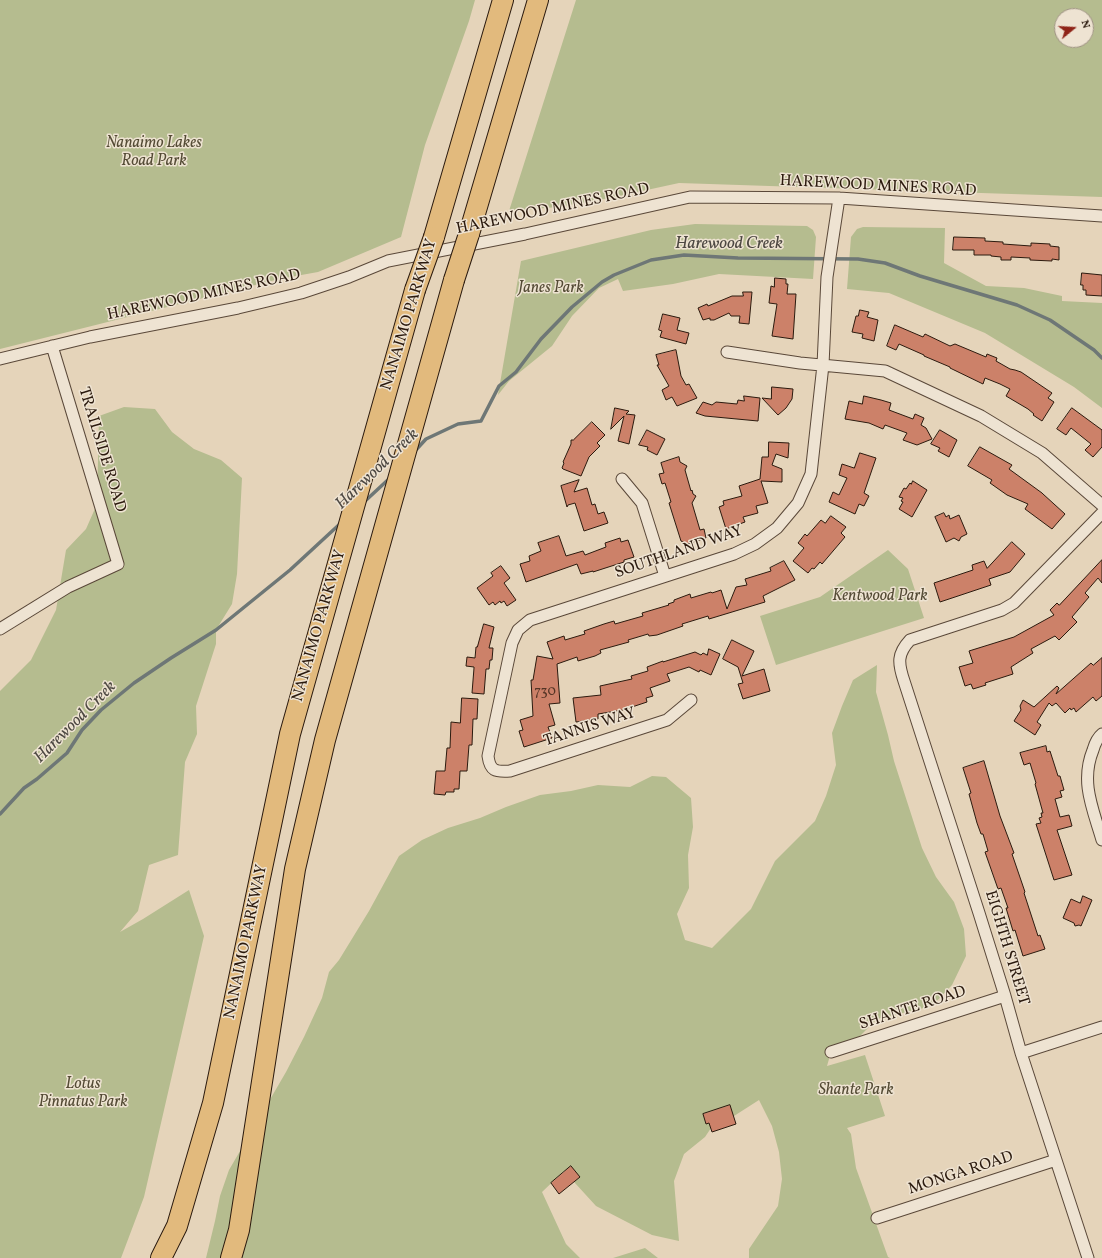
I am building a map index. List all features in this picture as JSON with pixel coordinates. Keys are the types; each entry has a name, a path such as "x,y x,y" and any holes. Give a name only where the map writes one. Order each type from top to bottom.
{"highway":[{"name":"NANAIMO PARKWAY","path":"161,1258 177,1226 213,1103 290,734 415,290 434,237 503,0"},
{"name":"NANAIMO PARKWAY","path":"231,1258 240,1222 297,862 325,740 454,280 538,0"}],"street":[{"name":"HAREWOOD MINES ROAD","path":"0,359 90,337 238,308 301,293 348,277 388,261 525,234 690,197 840,198 1102,216"},
{"name":"SOUTHLAND WAY","path":"493,769 489,764 488,756 512,643 518,630 530,620 734,554 755,544 777,528 798,503 811,474 823,365 827,277 840,198"},
{"name":"TRAILSIDE ROAD","path":"0,629 68,587 118,564 52,346"},
{"path":"727,352 823,365 885,371 981,416 1042,453 1102,505"},
{"path":"622,479 642,503 665,576"},
{"name":"EIGHTH STREET","path":"1088,1258 1021,1053 1005,996 900,668 899,657 903,647 910,640 1002,610 1014,603 1102,514"},
{"name":"TANNIS WAY","path":"493,769 499,772 510,771 667,720 691,700"},
{"path":"1102,734 1098,738 1088,762 1088,791 1102,840"},
{"name":"SHANTE ROAD","path":"831,1052 1005,996"},
{"path":"1021,1053 1102,1027"},
{"name":"MONGA ROAD","path":"877,1218 1056,1160"}],"green space":[{"name":"Nanaimo Lakes Road Park","path":"0,0 475,0 425,145 401,237 318,272 279,279 0,349"},
{"path":"576,0 1102,0 1102,197 679,183 610,198 558,207 509,211"},
{"name":"Janes Park","path":"695,224 807,226 813,230 816,237 813,279 719,274 673,284 623,291 618,279 599,288 572,316 552,346 509,381 498,395 521,261 651,230"},
{"path":"863,227 945,228 944,263 986,286 1024,288 1062,296 1062,301 1102,303 1102,408 1074,387 985,333 889,293 847,289 851,237 857,229"},
{"name":"Lotus Pinnatus Park","path":"124,407 155,409 172,432 194,449 221,460 242,478 237,574 232,604 216,630 216,644 196,706 197,734 185,762 178,855 149,865 138,911 120,932 189,890 204,936 144,1197 121,1258 0,1258 0,691 31,660 56,610 66,550 86,529 97,504 99,416"},
{"name":"Kentwood Park","path":"888,550 908,569 924,618 776,665 760,616 820,597"},
{"name":"Shante Park","path":"877,665 876,692 894,761 922,848 936,877 954,902 964,929 966,956 952,985 932,1006 877,1019 856,1040 831,1052 827,1066 865,1055 885,1116 847,1128 851,1134 856,1168 888,1257 890,1258 749,1258 749,1249 778,1206 782,1179 779,1152 772,1126 759,1100 734,1116 713,1125 705,1137 684,1154 674,1181 679,1241 652,1235 596,1206 564,1171 542,1192 566,1244 580,1258 206,1258 220,1196 229,1170 286,1072 304,1037 322,998 329,972 339,960 369,911 399,856 422,840 448,828 480,818 540,795 571,791 598,785 630,787 652,776 666,777 691,798 693,827 688,855 689,888 677,914 685,940 712,948 751,909 775,861 815,821 826,796 836,765 832,733 842,706 853,680"},
{"path":"645,1248 658,1258 613,1258"}],"building":[{"path":"954,237 985,238 985,241 1003,242 1003,244 1031,246 1031,243 1050,244 1050,246 1059,247 1059,260 1030,260 1030,258 1011,257 1011,260 1001,260 1001,257 991,255 974,255 974,250 953,250"},
{"path":"1082,273 1102,275 1102,296 1086,295 1086,290 1083,290 1083,285 1081,285"},
{"path":"775,278 786,279 786,284 788,284 787,294 796,294 793,339 772,336 777,304 769,303 771,286 774,287"},
{"path":"743,292 752,292 749,324 739,323 740,316 731,316 729,313 714,320 710,320 710,318 703,320 698,308 707,304 708,306 732,296 743,296"},
{"path":"860,310 869,312 867,317 878,320 874,341 862,338 863,334 852,332 856,316 858,316"},
{"path":"663,314 680,318 677,330 689,333 686,344 660,337 662,331 659,330"},
{"path":"895,325 923,337 925,334 950,346 955,344 986,357 987,354 997,358 996,361 1010,369 1021,372 1052,393 1048,398 1054,402 1042,421 1033,415 1034,414 1028,409 1006,396 1010,389 1000,384 985,378 983,384 899,344 896,350 887,346"},
{"path":"676,350 681,376 686,385 689,384 697,398 677,406 672,397 666,400 662,390 669,386 657,365 659,365 656,355"},
{"path":"772,387 793,389 792,399 786,408 778,415 762,398 771,399"},
{"path":"744,396 760,398 758,421 705,416 696,413 703,402 712,405 716,402 737,404 738,400 744,401"},
{"path":"864,396 891,403 889,410 913,419 915,414 924,418 921,425 926,428 932,439 917,445 903,440 907,433 885,425 883,429 869,423 845,419 849,401 862,404"},
{"path":"615,408 629,411 626,414 635,415 629,444 618,441 624,416 611,429"},
{"path":"1072,408 1102,430 1102,447 1093,457 1085,450 1091,444 1071,428 1066,435 1057,429"},
{"path":"592,422 605,435 597,443 600,446 589,457 581,476 563,469 563,462 571,444 571,440 573,440"},
{"path":"647,430 665,439 657,455 647,450 648,447 639,445"},
{"path":"940,430 957,440 949,457 938,451 940,448 931,444"},
{"path":"769,442 789,443 788,458 776,454 772,465 782,469 782,482 761,481 768,503 756,506 758,513 743,517 745,522 726,529 719,507 724,505 723,501 742,496 739,486 760,479 762,457 768,457"},
{"path":"980,447 1012,465 1009,469 1042,493 1065,514 1052,529 1025,509 1028,504 1007,495 990,483 992,480 968,466"},
{"path":"860,453 876,458 864,493 869,496 864,506 859,504 855,514 829,502 833,492 839,495 847,478 839,475 842,464 854,468"},
{"path":"679,457 680,462 687,466 685,470 691,491 692,490 693,494 696,496 692,503 700,530 704,529 706,538 687,544 681,541 669,503 671,502 665,483 662,484 659,474 664,473 661,463"},
{"path":"579,480 574,492 587,488 592,505 595,504 598,514 604,512 608,523 584,531 575,503 568,505 567,507 561,486"},
{"path":"913,481 927,490 912,517 899,509 903,502 901,501 903,498 899,497 904,488 906,489"},
{"path":"944,513 946,517 949,515 950,519 959,515 967,534 961,537 959,541 954,538 946,542 935,517"},
{"path":"831,516 846,527 841,533 845,537 822,564 820,562 808,573 793,561 804,548 798,543 805,534 807,536 821,520 825,523"},
{"path":"559,536 566,556 583,551 585,555 606,547 605,543 620,538 621,542 628,540 634,557 624,560 624,562 593,572 581,574 577,564 526,582 520,564 530,561 529,556 541,551 538,543"},
{"path":"1012,542 1025,554 1010,572 989,579 991,585 940,602 934,583 973,570 972,565 984,561 987,568"},
{"path":"1102,560 1102,583 1098,578 1085,593 1089,597 1072,617 1077,622 1059,640 1055,636 1031,649 1033,653 1011,667 1013,674 985,683 986,685 973,689 971,684 965,686 959,667 973,663 969,651 1014,637 1054,615 1050,610 1057,603 1059,605"},
{"path":"784,561 795,580 763,596 765,602 709,619 708,616 682,624 683,626 657,635 649,636 648,634 628,640 629,642 600,650 601,653 595,656 578,661 577,657 557,664 560,703 549,704 555,725 548,727 552,738 524,747 519,731 523,730 520,720 533,716 531,680 533,680 537,656 553,659 547,642 564,636 565,640 585,634 584,631 604,624 614,621 615,624 643,616 642,613 669,605 668,604 674,602 674,600 690,594 691,598 721,590 727,609 736,587 747,585 745,579 771,571 770,568"},
{"path":"501,566 510,578 504,583 516,600 507,606 504,601 501,603 500,601 495,605 493,602 489,605 477,588 493,576 491,573"},
{"path":"484,624 494,627 489,648 493,648 492,660 490,660 489,669 486,669 484,694 472,693 474,667 466,666 467,657 475,658 476,647"},
{"path":"732,640 754,651 742,676 764,669 770,691 743,699 738,684 743,683 738,667 723,659"},
{"path":"709,649 720,654 711,675 700,670 699,672 689,667 667,674 670,681 650,688 653,696 646,698 647,702 629,709 598,714 598,719 576,722 573,698 601,695 600,686 632,679 631,676 648,671 647,667 663,661 695,652 701,655 703,653 707,655"},
{"path":"1102,658 1102,696 1096,701 1093,697 1076,712 1074,708 1071,710 1070,708 1065,713 1056,703 1052,706 1049,703 1037,722 1041,725 1035,735 1014,721 1021,710 1020,706 1023,700 1034,707 1057,686 1059,688 1056,694 1091,663 1093,665"},
{"path":"462,698 478,699 477,719 473,719 472,745 469,745 467,771 460,771 459,789 454,789 454,792 446,792 445,795 434,794 436,771 445,771 447,748 450,748 451,722 460,723"},
{"path":"1046,746 1047,752 1050,751 1064,790 1060,791 1062,797 1055,799 1060,817 1069,815 1072,826 1057,830 1072,875 1054,880 1036,824 1041,823 1039,818 1042,817 1041,813 1043,813 1035,784 1036,783 1030,763 1024,765 1020,753"},
{"path":"984,761 1000,816 1014,853 1012,854 1025,892 1024,893 1038,936 1040,935 1045,949 1023,956 1015,930 1013,931 1006,908 1008,908 1001,888 998,889 985,852 988,851 983,834 981,834 977,823 969,794 971,793 963,768"},
{"path":"1083,896 1092,900 1081,926 1075,926 1074,923 1063,918 1071,899 1080,903"},
{"path":"730,1105 736,1124 712,1132 709,1123 706,1124 703,1114"},
{"path":"571,1166 580,1177 559,1194 551,1183"}],"waterway":[{"name":"Harewood Creek","path":"414,452 426,439 458,424 481,421 499,386 516,372 541,339 572,307 602,282 614,275 651,260 684,255 738,258 858,259 885,263 920,276 1017,305 1050,320 1094,350 1102,358"},
{"name":"Harewood Creek","path":"363,503 391,477"},
{"name":"Harewood Creek","path":"0,814 24,788 37,779 67,753 82,730 101,710 134,683 216,630 290,570 342,522"}]}
